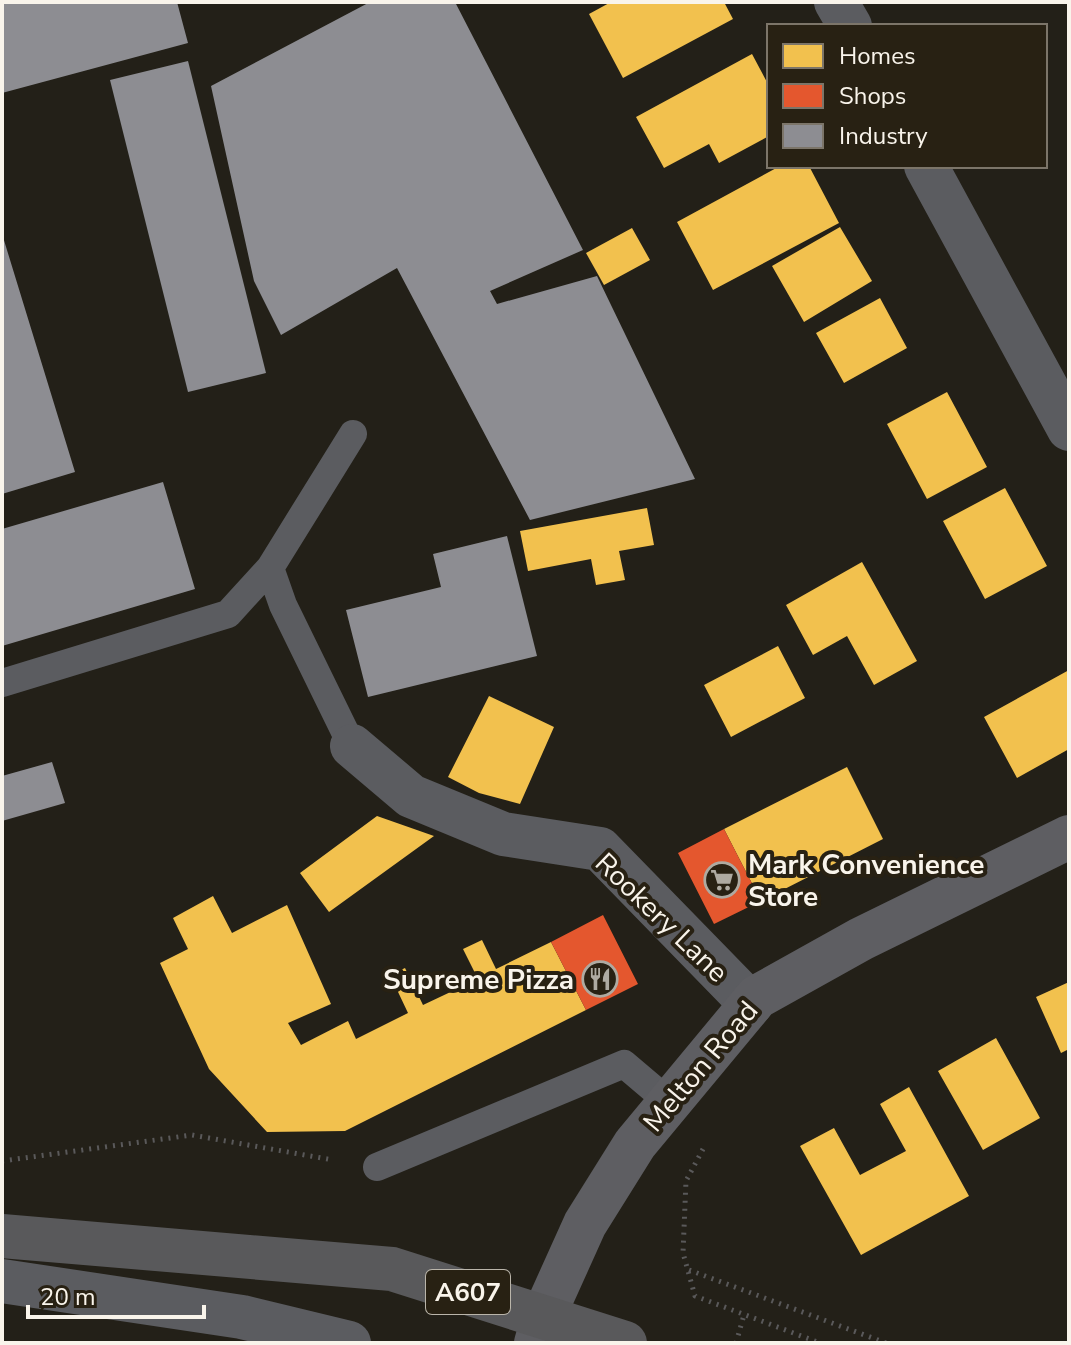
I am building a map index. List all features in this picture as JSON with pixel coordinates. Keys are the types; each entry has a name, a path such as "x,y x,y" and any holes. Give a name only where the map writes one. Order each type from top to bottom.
{"highway":[{"name":"A607","path":"2,1236 392,1269 540,1336 625,1343"}],"street":[{"path":"836,2 849,24"},
{"path":"927,168 1069,429"},
{"name":"Rookery Lane","path":"352,746 411,796 503,834 600,849 751,1004"},
{"name":"Melton Road","path":"540,1336 585,1224 635,1144 757,997 861,939 1069,837"},
{"path":"2,1281 242,1317 349,1343"}],"lane":[{"path":"2,683 228,614 270,568 353,434"},
{"path":"270,568 283,605 352,746"},
{"path":"377,1167 624,1064 670,1103"}],"path":[{"path":"2,1161 192,1135 377,1167"},
{"path":"707,1141 686,1181 683,1253 695,1296 820,1343"},
{"path":"688,1269 886,1343"},
{"path":"736,1343 744,1315"}],"building: Homes":[{"path":"611,2 724,2 733,19 623,78 589,14"},
{"path":"752,54 767,82 767,137 719,163 709,144 664,168 636,117"},
{"path":"776,168 810,168 839,223 713,290 677,222"},
{"path":"840,227 872,281 804,322 772,266"},
{"path":"632,228 650,260 604,285 586,253"},
{"path":"880,298 907,348 844,383 816,333"},
{"path":"947,392 987,467 927,499 887,424"},
{"path":"1005,488 1047,566 985,599 943,521"},
{"path":"647,508 654,545 619,551 625,580 596,585 591,559 528,571 520,531"},
{"path":"862,562 917,661 874,685 847,636 813,655 786,605"},
{"path":"778,646 805,698 731,737 704,685"},
{"path":"1069,670 1069,749 1017,778 984,717"},
{"path":"489,696 554,727 520,804 479,793 448,777"},
{"path":"847,767 883,839 761,901 724,829"},
{"path":"377,816 434,836 329,912 300,873"},
{"path":"213,896 232,933 287,905 331,1004 288,1023 301,1045 348,1021 356,1039 408,1013 390,975 405,968 423,1005 478,979 463,949 482,940 496,969 551,942 586,1010 345,1131 267,1132 209,1069 160,963 188,949 173,918"},
{"path":"1069,982 1069,1049 1061,1053 1036,997"},
{"path":"996,1038 1040,1118 983,1150 938,1071"},
{"path":"909,1087 969,1196 861,1255 800,1146 834,1128 860,1175 906,1151 880,1104"}],"building: Shops":[{"path":"724,829 761,901 714,924 678,853"},
{"path":"603,915 638,984 586,1010 551,942"}],"building: Industry":[{"path":"2,2 177,2 188,43 2,93"},
{"path":"370,2 455,2 583,250 490,291 497,304 597,276 695,479 530,520 397,268 281,335 254,281 211,86"},
{"path":"188,61 266,373 188,392 110,80"},
{"path":"2,238 75,472 2,494"},
{"path":"163,482 195,589 2,646 2,529"},
{"path":"507,536 537,656 368,697 346,610 441,587 433,554"},
{"path":"52,762 65,803 2,821 2,776"}],"place":[{"name":"Mark Convenience Store","path":"722,880"},
{"name":"Supreme Pizza","path":"600,979"}]}
